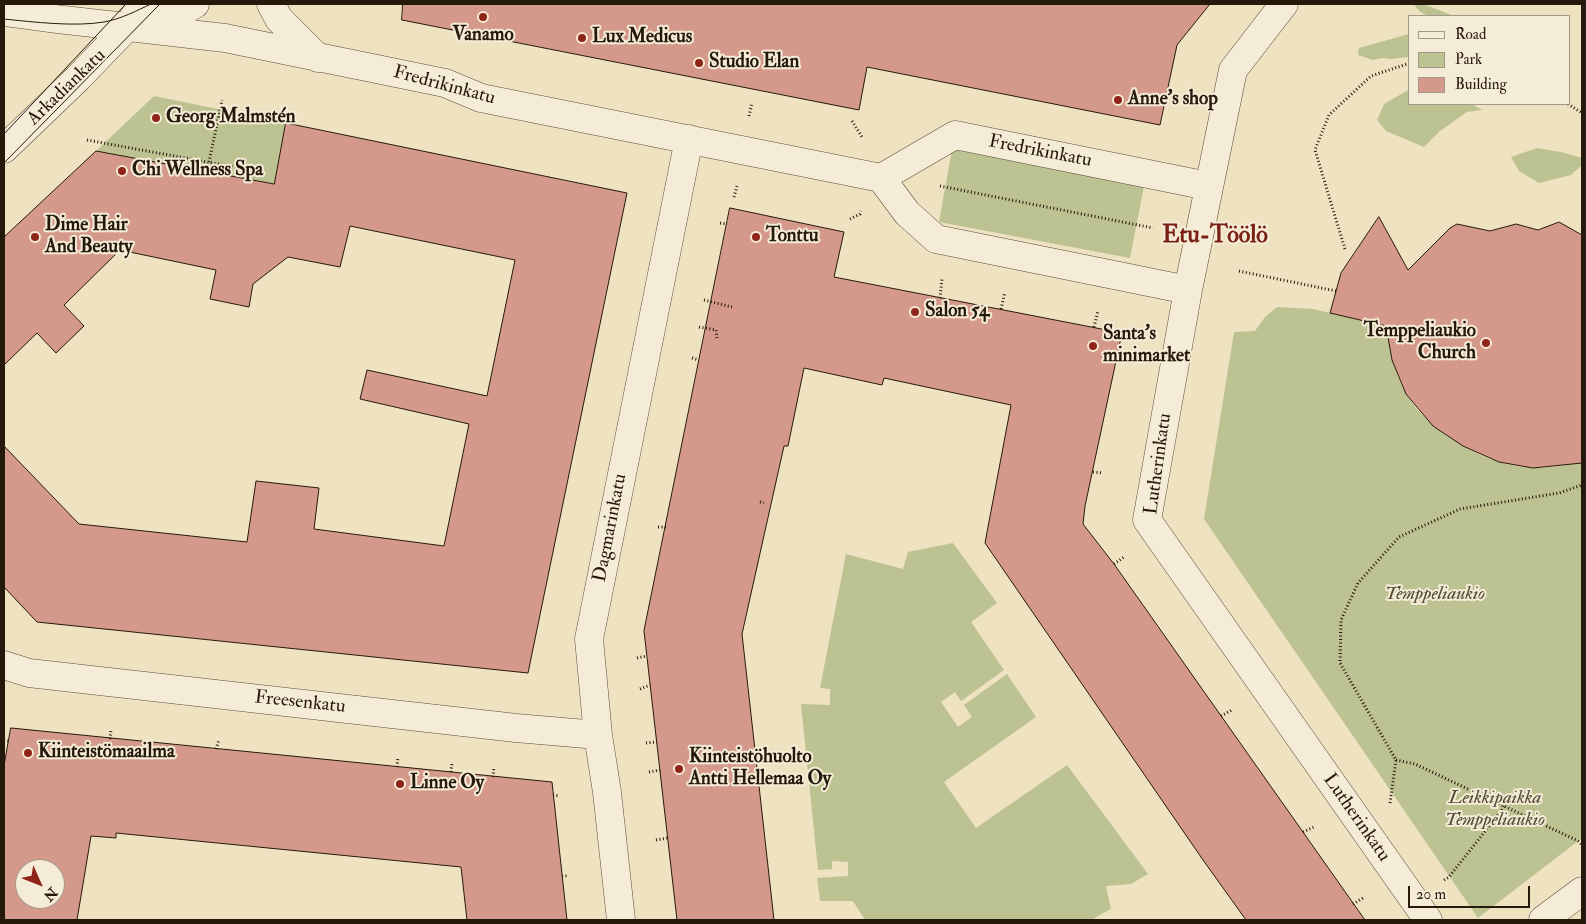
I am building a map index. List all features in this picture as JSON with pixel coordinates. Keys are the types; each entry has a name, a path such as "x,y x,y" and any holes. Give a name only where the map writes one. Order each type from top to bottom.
{"street":[{"path":"135,15 177,15 195,4"},
{"path":"271,4 279,19 318,58"},
{"name":"Lutherinkatu","path":"1284,4 1233,70 1188,290 1147,520 1428,920"},
{"name":"Fredrikinkatu","path":"4,12 56,19 135,15 225,38 445,83 481,98 881,178 955,135 1208,186"},
{"name":"Arkadiankatu","path":"4,149 79,77 135,15"},
{"name":"Dagmarinkatu","path":"621,920 607,792 598,735 589,639 689,139"},
{"path":"881,178 906,213 936,239 1188,290"},
{"name":"Freesenkatu","path":"4,665 29,673 516,728 598,735"},
{"path":"1543,920 1582,891"}],"path":[{"path":"1345,248 1315,150 1329,115 1364,82 1371,76 1408,64"},
{"path":"209,162 222,100"},
{"path":"1570,105 1582,113"},
{"path":"87,140 256,171"},
{"path":"936,186 1153,228"},
{"path":"720,223 727,224"},
{"path":"1239,271 1336,291"},
{"path":"940,298 942,279"},
{"path":"1001,309 1005,292"},
{"path":"704,300 732,306"},
{"path":"1094,328 1098,312"},
{"path":"698,327 716,330 717,338"},
{"path":"692,358 699,360"},
{"path":"1093,472 1103,473"},
{"path":"1390,804 1396,760 1340,663 1341,620 1358,583 1399,537 1460,509 1559,493 1582,485"},
{"path":"658,527 666,527"},
{"path":"1114,564 1124,557"},
{"path":"637,658 647,656"},
{"path":"640,689 650,685"},
{"path":"1221,716 1232,710"},
{"path":"110,729 110,738"},
{"path":"4,740 9,741"},
{"path":"216,749 219,740"},
{"path":"646,743 657,742"},
{"path":"397,767 398,758"},
{"path":"1396,760 1415,764 1578,841 1582,845"},
{"path":"451,772 452,763"},
{"path":"493,776 494,767"},
{"path":"648,772 660,770"},
{"path":"553,795 558,796"},
{"path":"1444,880 1449,877 1505,806"},
{"path":"1303,832 1314,827"},
{"path":"656,840 668,838"},
{"path":"562,876 568,876"},
{"path":"1354,904 1363,898"}],"green space":[{"path":"1414,4 1423,4 1451,15 1426,15"},
{"path":"1408,34 1408,57 1373,60 1358,55 1359,48"},
{"path":"1408,90 1408,105 1474,105 1482,110 1467,112 1440,131 1424,147 1386,131 1377,120 1384,104"},
{"path":"154,96 286,123 274,184 96,151"},
{"path":"1537,148 1582,158 1582,165 1571,175 1539,183 1519,171 1511,157"},
{"path":"952,149 1144,186 1130,258 939,222"},
{"name":"Temppeliaukio","path":"1277,307 1313,309 1386,326 1395,368 1412,403 1433,425 1473,451 1499,462 1519,466 1551,467 1582,461 1582,838 1478,918 1204,519 1234,332 1255,331 1265,317"},
{"path":"953,543 997,603 971,622 1004,670 961,701 955,692 941,702 958,727 972,717 964,705 1007,674 1036,717 944,782 976,828 1067,765 1148,874 1131,884 1106,886 1111,909 1091,920 865,920 853,901 820,901 817,878 848,876 848,862 832,861 832,869 818,870 801,704 830,705 830,689 820,688 846,554 903,569 908,552"}],"building":[{"path":"403,4 1210,4 1177,45 1160,125 867,67 859,110 402,20"},
{"path":"286,123 627,193 528,673 37,622 4,587 4,446 79,524 247,542 256,481 319,488 314,529 444,546 469,424 360,399 367,370 487,396 515,260 350,226 340,267 288,257 253,284 249,307 210,299 216,270 120,250 64,305 84,326 56,353 37,333 4,365 4,237 96,151 274,184"},
{"path":"730,208 844,232 834,277 1122,333 1085,506 1083,524 1114,564 1365,920 1246,920 985,543 1011,405 884,378 882,385 804,368 788,446 784,446 742,634 774,920 677,920 644,631"},
{"name":"Temppeliaukio Church","path":"1379,217 1408,270 1450,228 1457,224 1490,231 1516,224 1538,230 1559,222 1582,235 1582,463 1533,468 1499,462 1463,446 1433,426 1406,394 1392,360 1386,326 1330,313 1341,273"},
{"path":"11,728 552,782 567,920 467,920 461,867 116,833 116,838 91,836 77,920 4,920 4,766"}],"tram line":[{"path":"40,4 48,4"},
{"path":"4,134 126,4"},
{"path":"4,19 54,24 104,22 151,4"},
{"path":"4,163 160,4"}],"place":[{"name":"Vanamo","path":"483,17"},
{"name":"Lux Medicus","path":"582,38"},
{"name":"Studio Elan","path":"699,63"},
{"name":"Anne's shop","path":"1118,100"},
{"name":"Georg Malmstén","path":"156,118"},
{"name":"Chi Wellness Spa","path":"122,171"},
{"name":"Dime Hair And Beauty","path":"35,237"},
{"name":"Tonttu","path":"756,237"},
{"name":"Salon 54","path":"915,312"},
{"name":"Temppeliaukio Church","path":"1486,343"},
{"name":"Santa's minimarket","path":"1093,346"},
{"name":"Kiinteistömaailma","path":"28,753"},
{"name":"Kiinteistöhuolto Antti Hellemaa Oy","path":"679,769"},
{"name":"Linne Oy","path":"400,784"}],"district":[{"name":"Etu-Töölö","path":"1215,237"}],"park label":[{"name":"Leikkipaikka Temppeliaukio","path":"1495,810"}]}
